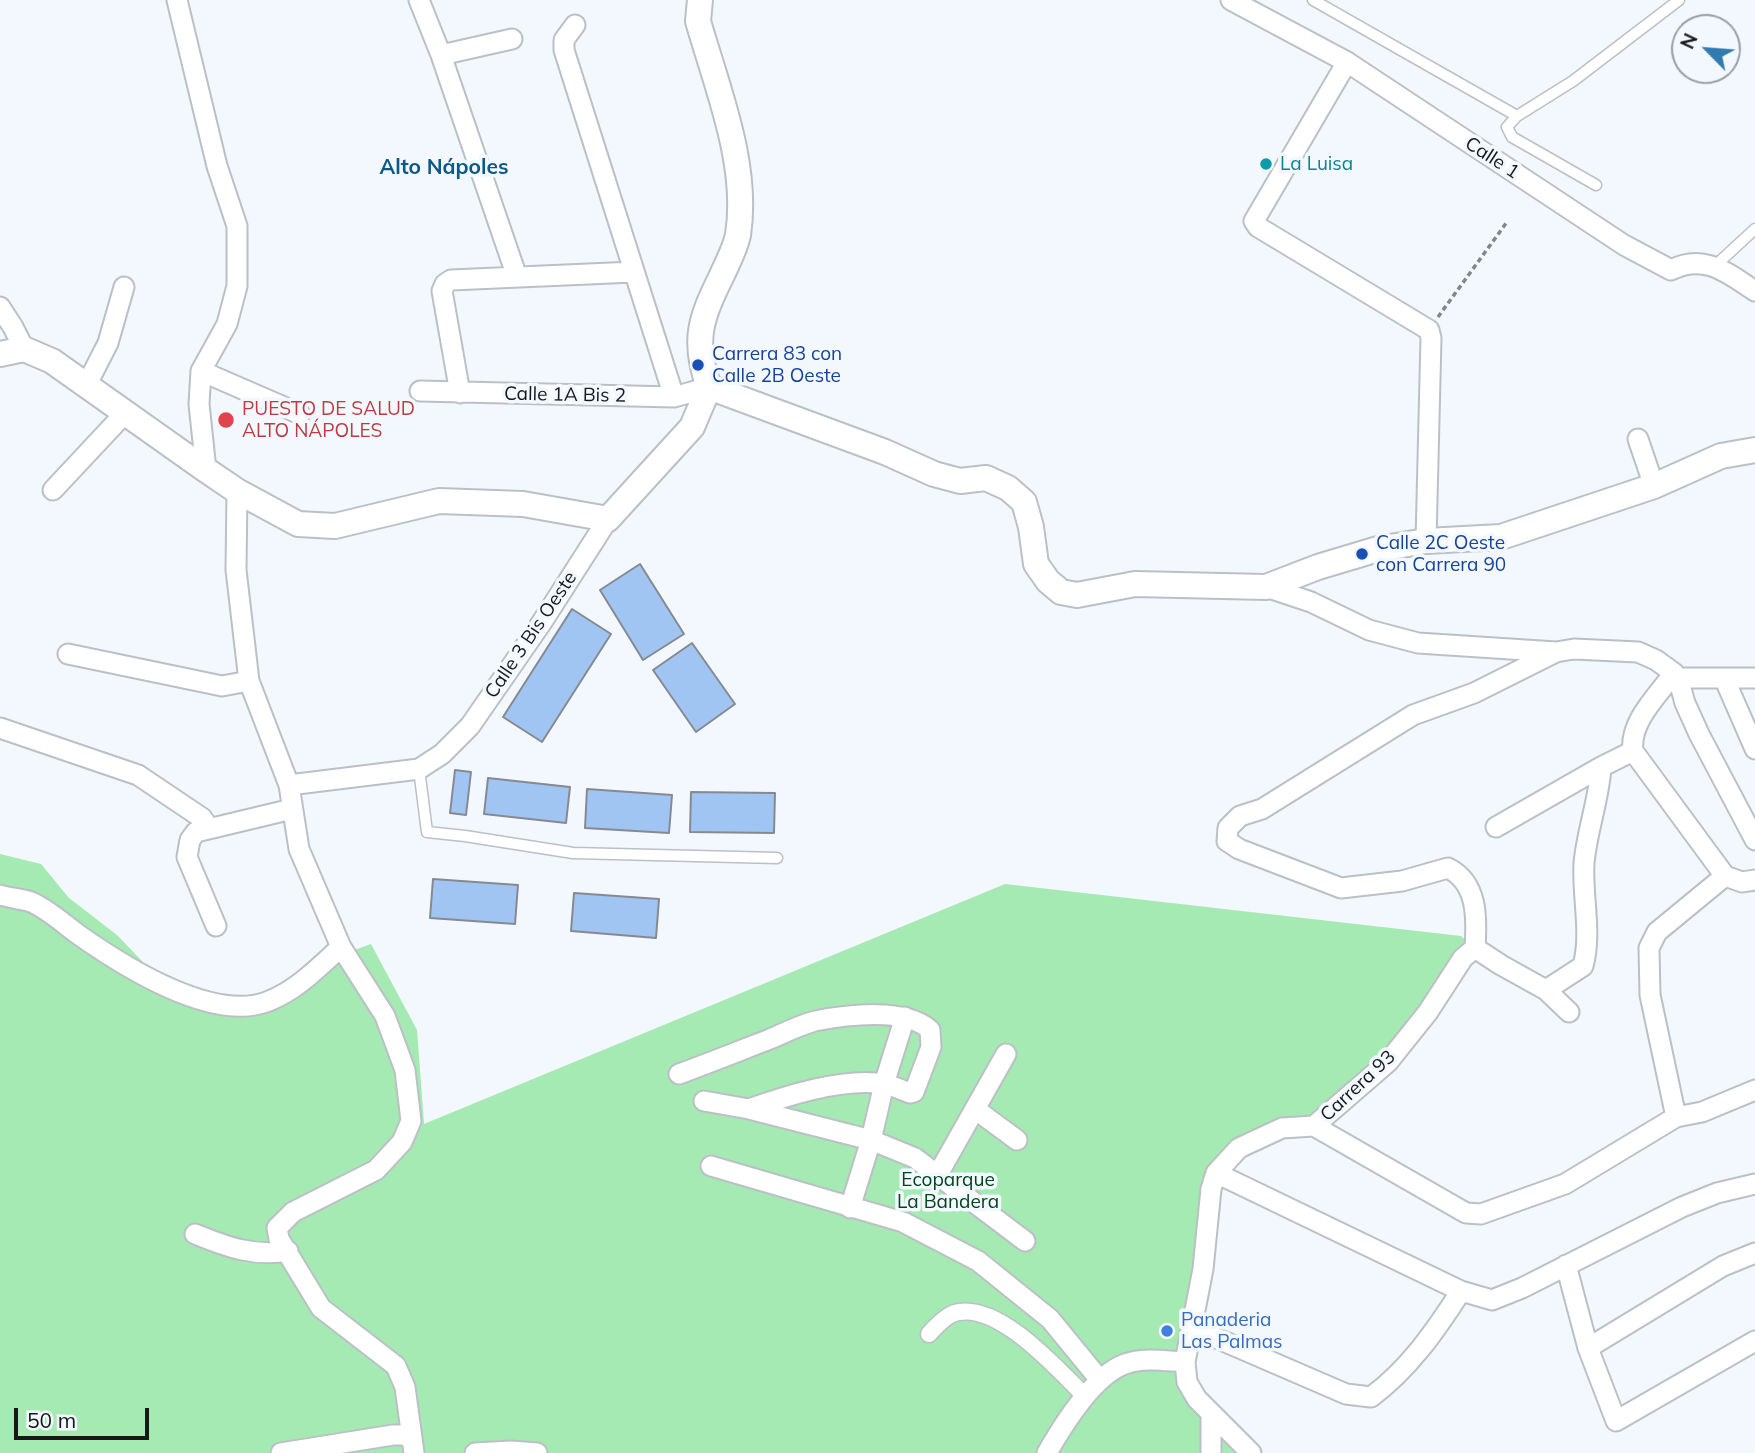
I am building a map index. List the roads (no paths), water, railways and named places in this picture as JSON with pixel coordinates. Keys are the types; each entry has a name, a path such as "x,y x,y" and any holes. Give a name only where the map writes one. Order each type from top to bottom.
{"street":[{"path":"177,0 217,166 237,226 237,286 227,324 201,371 198,404 206,470"},
{"path":"419,0 441,55 517,277"},
{"path":"700,0 698,21 740,170 738,235 702,317 699,344 702,368 709,387 885,452 934,474 960,481 986,478 1008,488 1024,502 1031,527 1035,564 1060,592 1077,595 1135,584 1266,587 1311,602 1369,630 1418,643 1556,652 1574,649 1638,652 1656,660 1676,676 1699,734 1755,840"},
{"name":"Calle 1","path":"1231,0 1347,62 1624,245 1662,266 1671,270 1683,264 1716,265"},
{"path":"575,25 564,40 564,50 674,397"},
{"path":"441,55 512,39"},
{"path":"1347,62 1254,221 1258,227 1429,330 1431,338 1426,541"},
{"path":"1716,265 1755,291"},
{"path":"460,393 442,291 445,284 451,280 634,272"},
{"path":"86,386 108,343 124,287"},
{"path":"0,307 12,351 52,361 237,491 298,524 335,526 439,501 523,503 608,519"},
{"path":"201,371 300,414"},
{"name":"Calle 1A Bis 2","path":"420,391 674,397 709,387"},
{"name":"Calle 3 Bis Oeste","path":"289,785 419,769 442,754 470,726 542,622 608,519 692,427 709,387"},
{"path":"53,489 126,412"},
{"path":"1637,439 1654,486"},
{"path":"1266,587 1318,567 1378,549 1426,541 1501,537 1654,486 1721,456 1755,450"},
{"path":"237,491 236,570 249,681 289,785 299,849 341,947 385,1016 405,1070 411,1121 402,1142 376,1170 293,1212 277,1228 279,1239 321,1308 396,1366 405,1387 413,1446"},
{"path":"1556,652 1474,693 1413,715 1262,809 1240,816 1228,828 1227,841 1239,849 1340,888 1402,881 1448,868 1458,873 1466,884 1477,915 1475,948 1546,990 1569,1012"},
{"path":"68,654 222,686 249,681"},
{"path":"1676,676 1755,678"},
{"path":"1676,676 1640,719 1632,743 1633,751 1725,876 1742,882 1755,880"},
{"path":"1724,678 1755,749"},
{"path":"0,728 138,775 202,818 209,828"},
{"path":"1496,827 1633,751"},
{"path":"1546,990 1583,966 1587,951 1584,866 1587,832 1600,790 1601,768"},
{"path":"216,926 187,857 190,840 196,832 209,828 292,809"},
{"path":"1676,1117 1650,995 1649,948 1657,932 1725,876"},
{"path":"0,895 33,903 120,964 164,986 215,1003 245,1006 268,1002 306,979 341,947"},
{"name":"Carrera 93","path":"1216,1172 1239,1148 1282,1128 1314,1126 1388,1062 1428,1012 1464,958 1475,948"},
{"path":"679,1074 813,1022 858,1016 905,1017 924,1024 930,1030 931,1046 914,1092 884,1084 846,1083 777,1099 749,1109"},
{"path":"850,1208 905,1017"},
{"path":"937,1176 1006,1054"},
{"path":"1314,1126 1466,1213 1481,1214 1564,1184 1676,1117 1702,1112 1755,1090"},
{"path":"704,1101 749,1109 871,1140 915,1158 1025,1241"},
{"path":"975,1109 1017,1140"},
{"path":"711,1166 902,1223 978,1261 1049,1318 1100,1380"},
{"path":"1251,1453 1197,1399 1187,1382 1185,1362 1203,1269 1211,1189 1216,1172 1461,1291 1492,1300 1522,1289 1682,1207 1717,1193 1755,1184"},
{"path":"195,1234 234,1250 267,1255 288,1251"},
{"path":"1588,1348 1723,1266 1755,1253"},
{"path":"1566,1265 1588,1348 1616,1420 1755,1341"},
{"path":"1193,1328 1346,1394 1371,1397 1390,1383 1421,1348 1461,1291"},
{"path":"929,1334 957,1312 977,1312 998,1321 1028,1342 1086,1397"},
{"path":"1047,1453 1066,1422 1100,1380 1124,1364 1148,1360 1185,1362"},
{"path":"1211,1414 1211,1453"},
{"path":"281,1453 393,1435 403,1435 413,1446"},
{"path":"475,1453 537,1453"}],"lane":[{"path":"1312,0 1517,116"},
{"path":"1596,185 1512,137 1507,127 1517,116 1573,81 1679,0"},
{"path":"1716,265 1755,229"},
{"path":"419,769 427,832 573,853 776,858"}],"place":[{"name":"La Luisa","path":"1266,164"},
{"name":"Carrera 83 con Calle 2B Oeste","path":"698,365"},
{"name":"PUESTO DE SALUD ALTO NÁPOLES","path":"226,420"},
{"name":"Calle 2C Oeste con Carrera 90","path":"1362,554"},
{"name":"Panaderia Las Palmas","path":"1167,1331"}],"district":[{"name":"Alto Nápoles","path":"444,168"}],"park label":[{"name":"Ecoparque La Bandera","path":"948,1191"}]}
